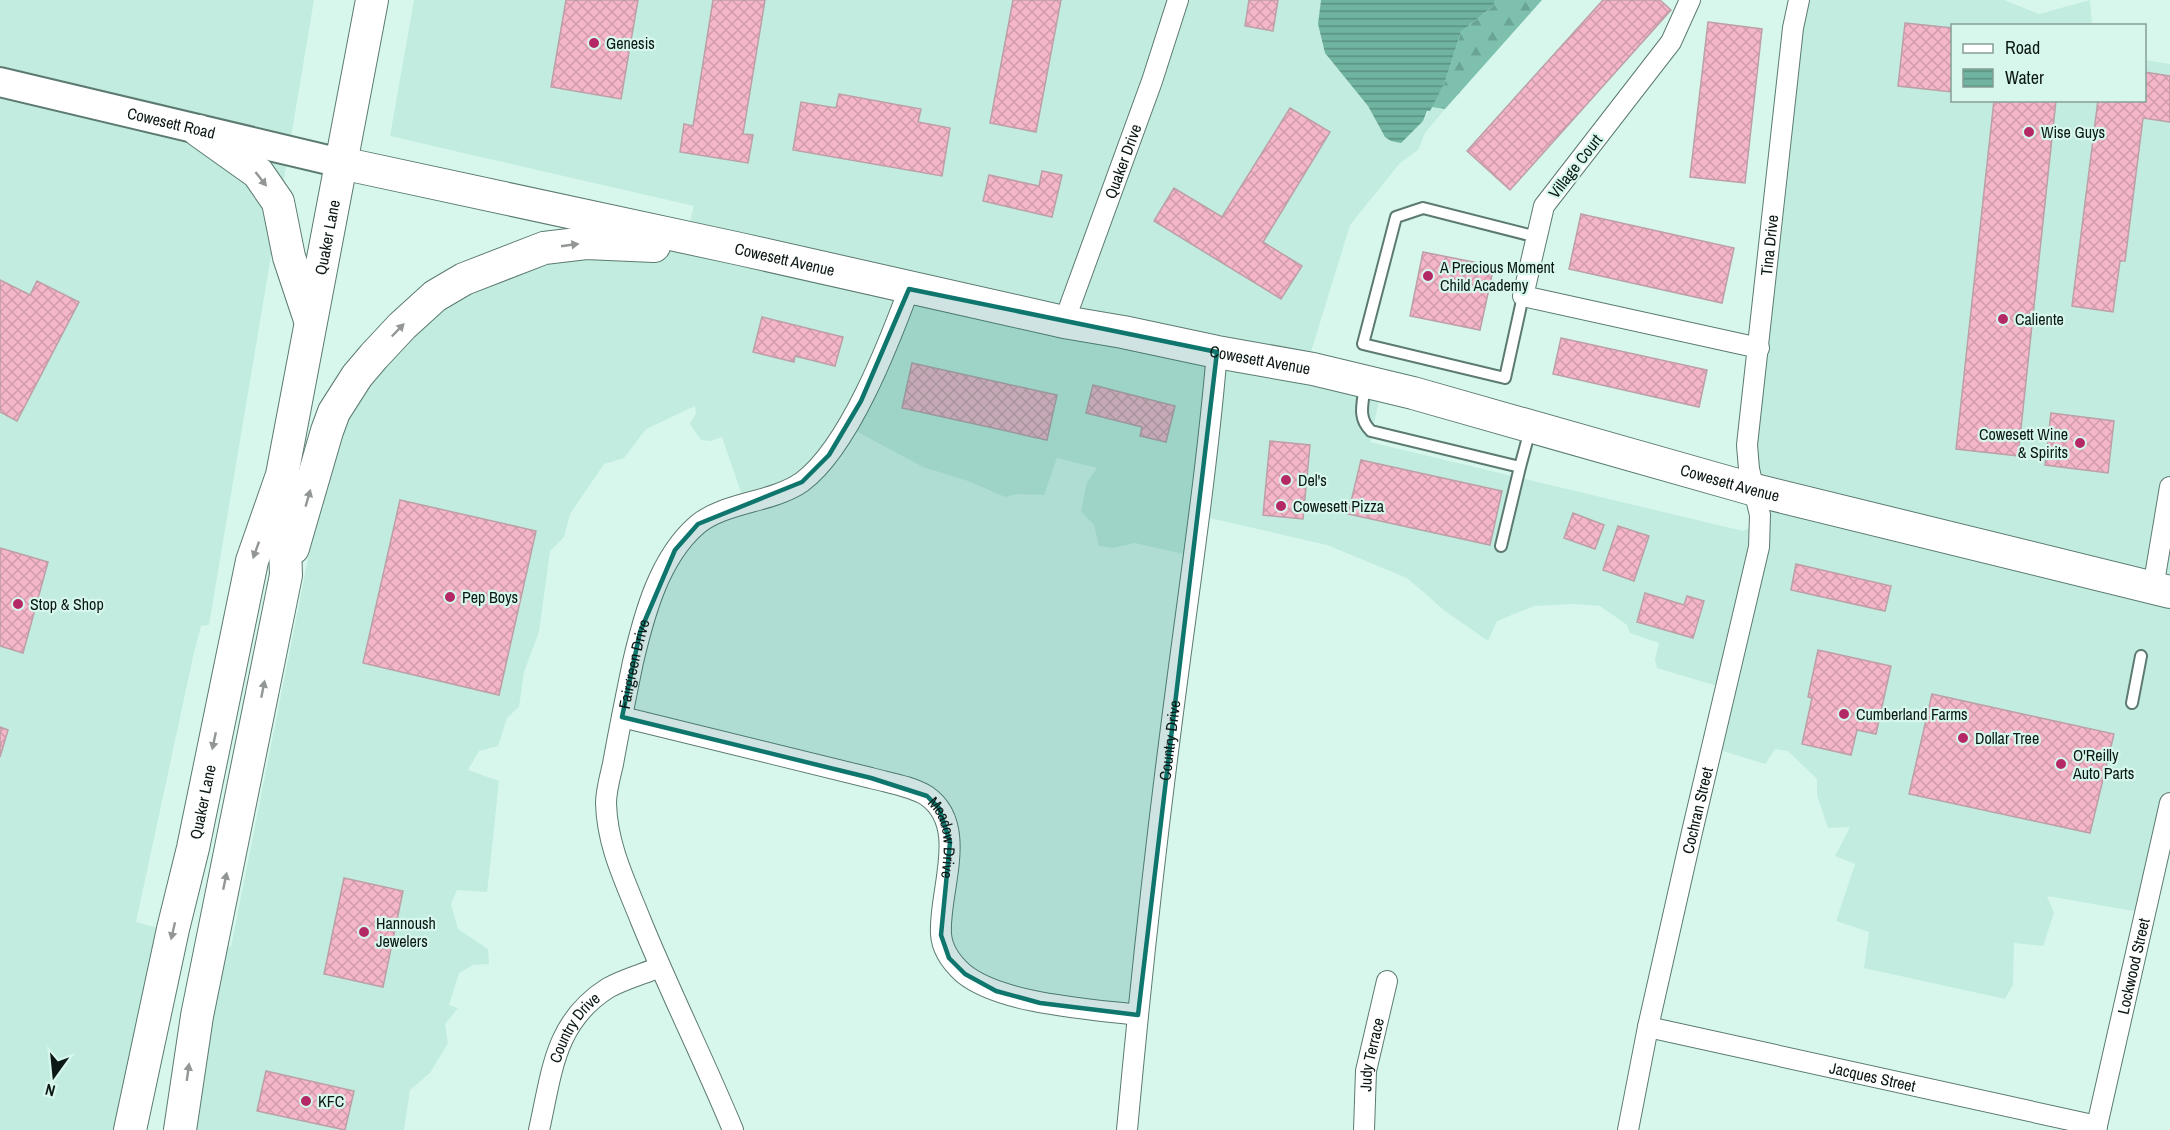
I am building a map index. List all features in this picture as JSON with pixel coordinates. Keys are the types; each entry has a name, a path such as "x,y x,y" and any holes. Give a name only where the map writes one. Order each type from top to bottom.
{"main road":[{"name":"Quaker Lane","path":"131,1125 160,987 193,848 252,561 282,475 372,0"},
{"name":"Cowesett Road","path":"0,82 341,163"},
{"path":"199,130 258,173 278,202 289,257 311,324"},
{"name":"Cowesett Avenue","path":"341,163 1064,322 1290,364 1413,393 1755,490 2162,590"},
{"path":"286,575 334,412 357,376 374,356 435,296 464,279 544,248 586,243 740,249"},
{"name":"Quaker Lane","path":"180,1130 197,1016 286,575 282,475"},
{"path":"131,1125 170,1130"}],"street":[{"name":"Quaker Drive","path":"1064,322 1152,81 1178,0"},
{"name":"Village Court","path":"1523,296 1544,206 1671,42 1690,0"},
{"name":"Tina Drive","path":"1755,490 1747,457 1791,51 1799,0"},
{"name":"Fairgreen Drive","path":"733,1130 709,1072 660,967 615,858 609,832 606,801 622,717 640,632 657,583 675,550 698,524 726,510 773,496 802,482 829,455 861,401 894,330 909,288"},
{"path":"1523,296 1759,348"},
{"name":"Country Drive","path":"1128,1130 1138,1016 1169,740 1209,438 1217,352"},
{"path":"2162,590 2170,487"},
{"name":"Cochran Street","path":"1628,1130 1648,1027 1759,547 1760,515 1755,490"},
{"name":"Meadow Drive","path":"622,717 871,778 927,796 939,808 950,842 941,935 948,958 964,974 996,990 1040,1003 1138,1016"},
{"name":"Lockwood Street","path":"2096,1128 2170,803"},
{"name":"Country Drive","path":"539,1130 556,1055 568,1026 588,1003 610,987 660,967"},
{"name":"Judy Terrace","path":"1364,1130 1366,1071 1387,981"},
{"name":"Jacques Street","path":"1648,1027 2096,1128"}],"lane":[{"path":"1523,296 1505,378 1363,344 1396,217 1423,208 1537,237"},
{"path":"1366,382 1362,418 1363,424 1371,432 1520,467"},
{"path":"1501,546 1531,426"},
{"path":"2132,703 2141,656"}],"highlighted area":[{"path":"909,289 1217,352 1138,1015 1040,1003 996,991 965,974 949,958 941,935 950,842 939,808 927,796 871,778 622,717 640,632 675,550 698,524 802,482 829,455 861,401"}],"shaded area":[{"path":"0,0 314,0 209,625 201,626 193,657 136,922 171,932 126,1130 0,1130"},
{"path":"414,0 1321,0 1318,24 1325,53 1368,106 1385,137 1423,121 1431,107 1445,109 1425,133 1418,150 1400,163 1350,225 1306,368 1381,391 1370,442 1743,531 1749,528 1756,484 1743,474 1802,0 2004,0 2039,14 2090,0 2092,24 1951,24 1951,102 2146,102 2146,60 2170,64 2170,809 2145,913 2047,896 2054,913 2043,946 2014,943 2013,985 2005,999 1864,968 1869,932 1836,921 1855,864 1835,856 1850,827 1828,828 1817,795 1817,779 1788,751 1775,749 1765,764 1710,747 1717,686 1657,668 1655,659 1659,643 1630,633 1627,625 1600,606 1575,604 1534,606 1497,621 1488,641 1445,611 1407,578 1327,545 1201,516 1192,556 1135,543 1113,548 1099,546 1094,525 1081,511 1087,482 1097,468 1057,458 1044,495 1017,494 1005,497 968,481 923,467 854,430 828,458 745,504 722,437 711,441 701,440 690,424 696,413 695,406 646,429 624,458 604,464 570,514 564,537 550,551 539,632 524,672 519,707 507,718 498,746 479,751 468,770 499,781 487,892 457,890 451,904 458,929 488,949 489,964 473,965 459,973 449,1005 458,1008 445,1024 448,1043 430,1073 410,1090 404,1130 174,1130 212,943 231,947 334,428 435,297 534,254 683,247 694,206 390,136"}],"green space":[{"path":"1496,0 1542,0 1445,109 1431,107 1445,82 1461,32 1493,6"}],"water":[{"path":"1321,0 1496,0 1493,6 1461,32 1445,82 1430,111 1427,111 1423,121 1401,143 1385,137 1368,106 1325,53 1318,24"}],"building":[{"name":"Genesis","path":"566,0 638,0 621,99 551,87"},
{"path":"713,0 765,0 743,134 753,135 748,163 680,152 684,124 693,126"},
{"path":"1013,0 1061,0 1036,132 990,123"},
{"path":"1249,0 1278,0 1273,31 1245,26"},
{"path":"1603,0 1660,0 1671,10 1510,190 1467,151"},
{"path":"1708,22 1762,29 1745,183 1690,177"},
{"path":"1905,23 1951,28 1951,92 1898,86"},
{"path":"2146,72 2170,76 2170,122 2143,118 2125,261 2120,261 2113,312 2072,306 2098,102 2146,102"},
{"path":"839,94 921,109 918,122 950,128 942,176 793,150 801,102 836,108"},
{"path":"1994,102 2056,102 2018,456 1956,449"},
{"path":"1290,108 1330,132 1263,242 1302,266 1281,299 1154,221 1174,188 1222,217"},
{"path":"1042,171 1062,175 1052,217 983,201 989,175 1039,186"},
{"path":"1581,214 1734,248 1722,303 1569,269"},
{"path":"1423,252 1494,266 1480,330 1410,316"},
{"path":"0,280 30,295 37,281 79,302 17,421 0,412"},
{"path":"762,317 843,337 835,366 795,356 794,362 753,352"},
{"path":"1561,338 1707,370 1699,407 1553,374"},
{"path":"912,363 1057,395 1047,440 902,408"},
{"path":"1093,385 1175,406 1166,442 1140,436 1142,427 1086,413"},
{"name":"Cowesett Wine & Spirits","path":"2051,413 2114,421 2108,473 2045,465"},
{"name":"Del's","path":"1270,441 1310,445 1303,519 1263,515"},
{"path":"1361,460 1502,491 1490,545 1348,514"},
{"name":"Pep Boys","path":"400,500 536,531 499,695 363,663"},
{"path":"1573,513 1604,525 1595,549 1564,538"},
{"path":"1618,526 1649,536 1634,581 1603,570"},
{"name":"Stop & Shop","path":"0,548 48,562 23,653 0,646"},
{"path":"1796,564 1891,586 1885,611 1791,590"},
{"path":"1645,593 1684,605 1687,596 1704,601 1693,638 1637,622"},
{"name":"Cumberland Farms","path":"1818,650 1891,666 1876,734 1857,730 1851,755 1802,744 1812,698 1808,697"},
{"path":"1932,694 2114,734 2090,833 1909,794"},
{"path":"0,727 8,730 0,757"},
{"name":"Hannoush Jewelers","path":"344,878 403,891 383,987 324,974"},
{"name":"KFC","path":"266,1071 354,1091 345,1130 257,1111"}],"place":[{"name":"Genesis","path":"594,43"},
{"name":"Wise Guys","path":"2029,132"},
{"name":"A Precious Moment Child Academy","path":"1428,276"},
{"name":"Caliente","path":"2003,319"},
{"name":"Cowesett Wine & Spirits","path":"2080,443"},
{"name":"Del's","path":"1286,480"},
{"name":"Cowesett Pizza","path":"1281,506"},
{"name":"Pep Boys","path":"450,597"},
{"name":"Stop & Shop","path":"18,604"},
{"name":"Cumberland Farms","path":"1844,714"},
{"name":"Dollar Tree","path":"1963,738"},
{"name":"O'Reilly Auto Parts","path":"2061,764"},
{"name":"Hannoush Jewelers","path":"364,932"},
{"name":"KFC","path":"306,1101"}]}
